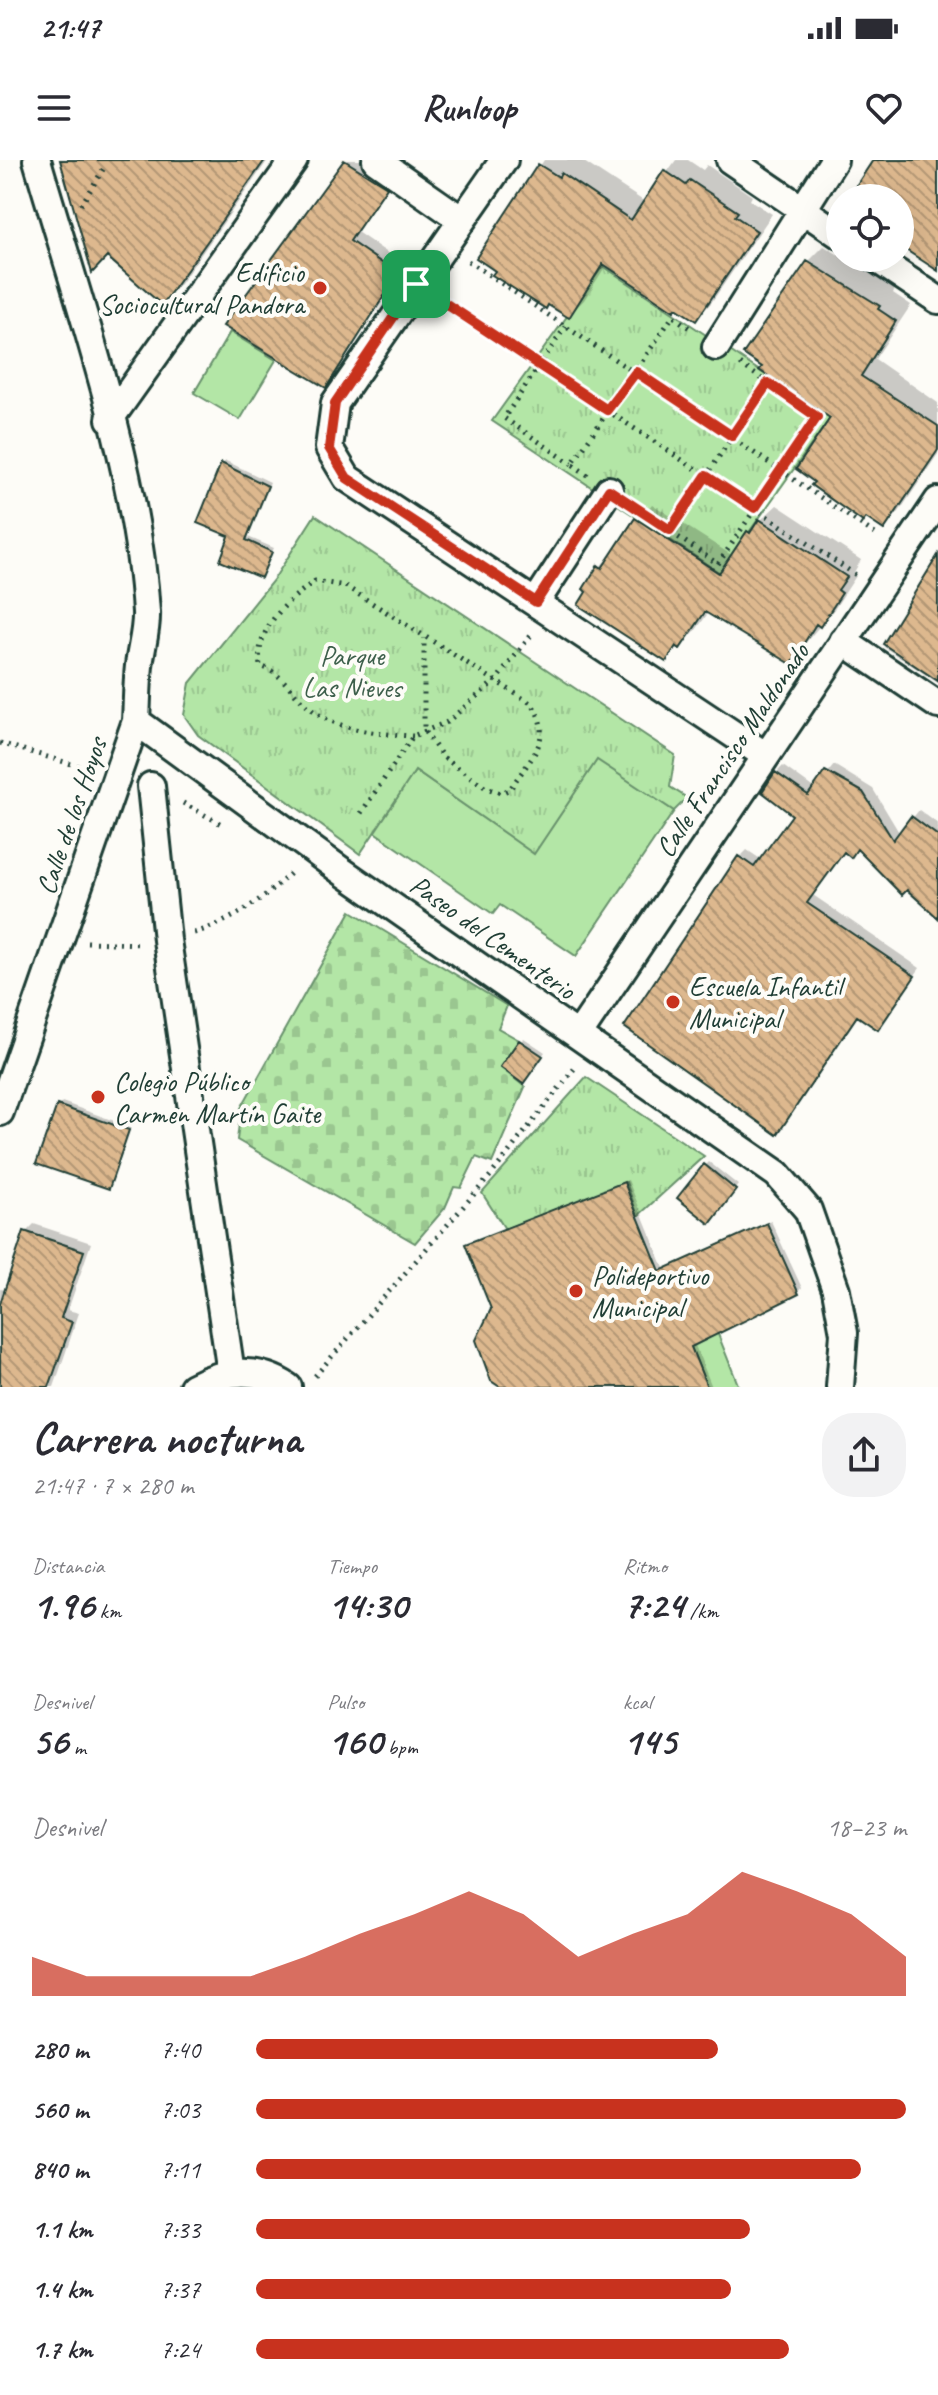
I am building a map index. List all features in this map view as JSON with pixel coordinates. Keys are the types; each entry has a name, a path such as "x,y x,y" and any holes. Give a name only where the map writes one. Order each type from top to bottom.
{"street":[{"name":"Calle de los Hoyos","path":"0,1112 136,721 138,668 146,616 143,569 104,387 37,160"},
{"path":"110,419 294,160"},
{"path":"376,160 462,220"},
{"path":"504,160 335,403 329,448 347,478 766,756"},
{"path":"730,160 826,226"},
{"path":"716,347 834,160"},
{"path":"896,272 938,300"},
{"path":"104,387 131,391"},
{"path":"542,606 609,490"},
{"name":"Calle Francisco Maldonado","path":"579,1034 938,501"},
{"path":"843,641 938,705"},
{"name":"Paseo del Cementerio","path":"136,721 343,872 777,1174 808,1210 836,1290 844,1333 840,1387"},
{"path":"151,786 167,940 231,1373"},
{"path":"193,1387 231,1373 267,1376 288,1387"}],"path":[{"path":"444,245 903,553"},
{"path":"416,284 878,590"},
{"path":"566,326 504,418 718,564 817,417 673,316 572,464"},
{"path":"670,530 768,383"},
{"path":"424,638 424,731 443,757 486,788 501,793 510,789 544,738 542,719 532,704 497,679 424,638 345,586 315,581 294,596 270,622 258,649 260,666 277,671 312,710 369,733 413,736 424,731 447,722 497,679 542,606"},
{"path":"361,813 413,736"},
{"path":"0,743 88,769"},
{"path":"305,1387 491,1175 580,1062"}],"green space":[{"path":"603,266 812,406 833,414 720,573 492,421"},
{"path":"230,332 276,360 240,420 194,393"},
{"name":"Parque Las Nieves","path":"315,515 675,755 670,787 687,798 674,811 597,760 534,854 415,771 360,854 198,735 184,715 190,683 274,579"},
{"path":"597,759 674,811 576,956 500,905 493,914 373,831 415,771 534,853"},
{"path":"351,911 507,1006 498,1028 519,1040 500,1067 525,1087 492,1163 476,1157 461,1188 454,1187 445,1208 415,1243 237,1140 241,1108"},
{"path":"586,1077 704,1156 638,1216 626,1182 505,1229 482,1193"},
{"path":"688,1259 739,1387 707,1387 662,1274"}],"building":[{"path":"60,160 265,160 162,305 107,257 92,273"},
{"name":"Edificio Sociocultural Pandora","path":"344,160 387,187 350,241 398,274 326,388 223,326"},
{"path":"873,160 938,160 938,271 914,255 914,184 857,184"},
{"path":"538,164 559,177 561,173 631,220 664,170 686,185 690,180 738,212 735,216 757,231 696,321 676,308 674,311 603,264 569,318 548,305 546,309 492,275 495,271 476,258"},
{"path":"807,261 880,306 878,309 896,321 861,376 938,426 938,450 884,530 866,518 863,522 811,485 814,482 796,469 830,418 759,370 762,367 743,354"},
{"path":"221,463 268,486 246,540 272,552 261,578 220,561 229,536 197,523"},
{"path":"635,518 719,573 747,531 750,533 759,519 847,577 838,590 842,593 820,627 816,624 791,664 705,612 680,649 676,646 666,662 578,605 586,592 583,589 598,565 602,568"},
{"path":"938,555 938,681 883,644"},
{"path":"825,771 863,792 893,840 911,816 938,836 938,918 907,890 902,895 857,849 851,858 844,852 807,903 915,976 878,1030 857,1016 777,1135 624,1027 738,856 754,867 792,815 762,792 775,772 808,795"},
{"path":"519,1040 543,1056 523,1084 500,1067"},
{"path":"57,1105 129,1130 109,1189 36,1164"},
{"path":"704,1164 736,1190 710,1224 677,1198"},
{"name":"Polideportivo Municipal","path":"624,1182 660,1271 767,1223 799,1294 691,1347 707,1387 500,1387 491,1381 476,1340 491,1309 465,1244"},
{"path":"24,1231 84,1251 61,1318 72,1322 49,1387 0,1387 0,1304"}],"place":[{"name":"Edificio Sociocultural Pandora","path":"320,288"},
{"name":"Escuela Infantil Municipal","path":"673,1002"},
{"name":"Colegio Público Carmen Martín Gaite","path":"98,1097"},
{"name":"Polideportivo Municipal","path":"576,1291"}],"route":[{"path":"416,284 607,410 636,372 732,436 768,383 817,417 755,508 706,476 670,530 609,490 536,602 347,478 329,448 335,403 416,284"}]}
